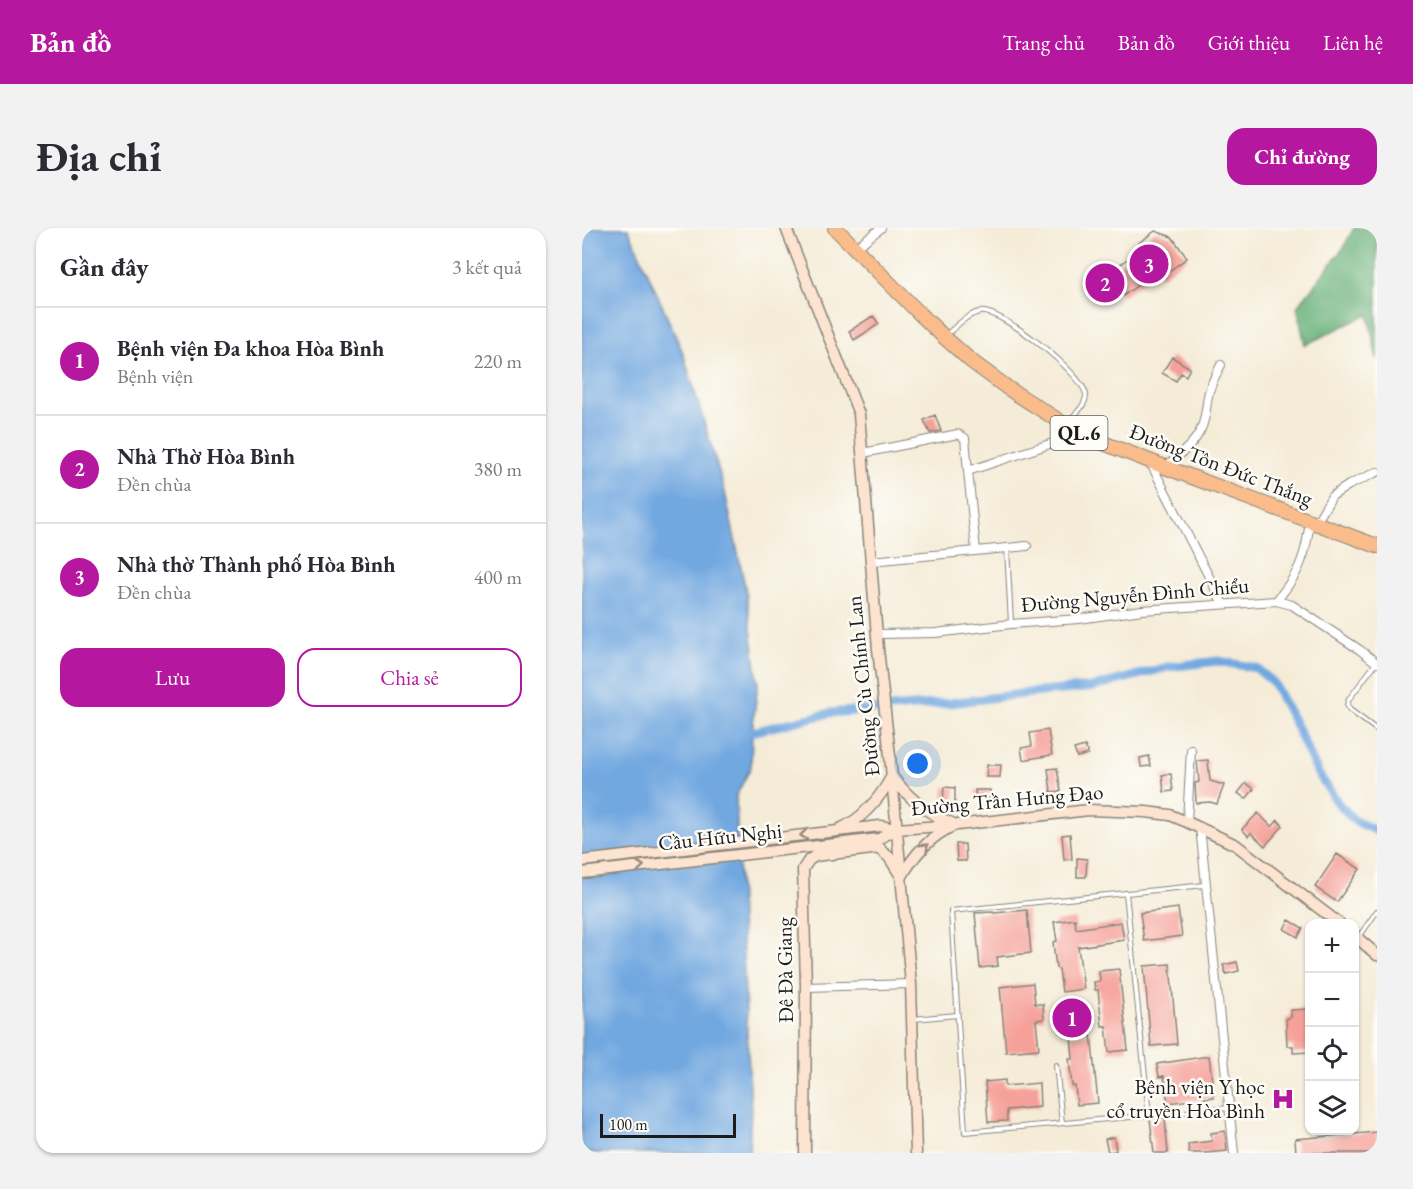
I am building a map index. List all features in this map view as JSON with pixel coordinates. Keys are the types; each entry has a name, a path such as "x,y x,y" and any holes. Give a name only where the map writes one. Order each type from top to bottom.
{"highway":[{"name":"Đường Tôn Đức Thắng","path":"836,229 944,338 971,362 1080,434 1377,546"}],"main road":[{"name":"Đường Cù Chính Lan","path":"786,228 859,414 878,650 911,984 916,1153"},
{"path":"835,832 864,814 892,776 921,806 957,825"},
{"name":"Đường Trần Hưng Đạo","path":"897,829 957,825 1089,810 1170,815 1236,844 1334,919"},
{"path":"901,878 911,861 927,845 944,831 957,825"},
{"name":"Cầu Hữu Nghị","path":"582,861 880,826 897,829"},
{"name":"Cầu Hữu Nghị","path":"582,873 879,839 897,829"},
{"path":"862,841 880,848 893,861 901,878"},
{"name":"Đê Đà Giang","path":"805,1153 804,866 816,856 880,848"},
{"path":"1359,939 1377,955"}],"street":[{"path":"855,248 881,228"},
{"path":"1165,467 1181,454 1202,427 1210,388 1221,364"},
{"path":"862,453 958,434 965,438 976,551"},
{"path":"968,471 1080,434"},
{"path":"1149,461 1223,604"},
{"path":"1276,601 1288,587 1297,571 1313,522 1332,496 1377,472"},
{"path":"871,561 1027,546"},
{"name":"Đường Nguyễn Đình Chiểu","path":"877,634 936,633 1079,619 1142,610 1276,601 1292,605 1377,663"},
{"path":"1187,822 1191,750"},
{"path":"1200,827 1234,1153"},
{"path":"806,987 911,984"}],"lane":[{"path":"944,338 968,317 981,312 991,313 1031,336 1084,387 1086,395 1083,406 1064,424"},
{"path":"1007,548 1011,624"},
{"path":"1377,663 1349,699 1347,705 1350,710 1377,730"},
{"path":"1207,885 951,911 965,1132 1230,1108"},
{"path":"1126,893 1149,1115"},
{"path":"1359,933 1377,912"},
{"path":"912,1019 957,1015"},
{"path":"1056,1065 1062,1123"}],"green space":[{"path":"1354,228 1377,228 1377,360 1368,314 1305,345 1297,307 1342,250"}],"water":[{"path":"582,228 628,228 683,353 724,488 746,591 758,683 752,732 751,767 736,796 751,1108 749,1153 582,1153"}],"building":[{"path":"1155,231 1172,237 1187,258 1161,277 1157,271 1123,296 1107,274 1143,248 1139,243"},
{"path":"873,316 879,324 854,340 849,331"},
{"path":"1172,357 1190,368 1186,376 1181,373 1176,381 1162,373"},
{"path":"935,415 941,431 930,433 924,420"},
{"path":"1048,730 1052,755 1023,760 1021,748 1032,746 1030,733"},
{"path":"1085,746 1088,754 1077,757 1074,749"},
{"path":"1149,756 1151,766 1141,767 1140,758"},
{"path":"1208,760 1210,781 1224,785 1217,804 1196,803 1195,783 1199,782 1197,761"},
{"path":"987,765 1001,765 1000,777 986,777"},
{"path":"1057,768 1061,791 1051,792 1048,769"},
{"path":"1171,774 1173,791 1164,792 1162,775"},
{"path":"1246,783 1254,789 1246,799 1238,793"},
{"path":"944,787 955,788 955,803 943,803"},
{"path":"975,790 990,790 991,798 976,799"},
{"path":"1258,813 1272,827 1278,820 1283,826 1265,846 1251,833 1248,836 1242,829"},
{"path":"1070,834 1072,859 1064,860 1062,835"},
{"path":"956,844 965,844 966,861 957,861"},
{"path":"1337,854 1360,869 1337,902 1315,887"},
{"path":"1077,858 1087,859 1086,877 1077,877"},
{"path":"1178,908 1182,936 1144,941 1140,913"},
{"path":"1027,910 1031,953 997,957 998,966 980,968 975,913"},
{"path":"1075,919 1076,929 1121,922 1124,940 1078,947 1084,989 1062,992 1053,942 1057,941 1054,922"},
{"path":"1289,920 1303,928 1298,937 1284,929"},
{"path":"1237,962 1239,971 1226,974 1223,965"},
{"path":"1170,964 1177,1044 1151,1046 1144,966"},
{"path":"1119,969 1128,1050 1109,1052 1106,1026 1102,1026 1098,990 1095,990 1094,982 1100,981 1099,971"},
{"path":"1033,983 1035,1004 1043,1004 1044,1019 1036,1020 1039,1049 1006,1052 1000,987"},
{"path":"1305,1009 1305,1052 1293,1053 1293,1046 1287,1046 1286,1019 1291,1017 1291,1010"},
{"path":"1091,1034 1098,1103 1077,1105 1069,1059 1073,1059 1071,1036"},
{"path":"1209,1056 1214,1097 1168,1103 1164,1076 1159,1077 1157,1064"},
{"path":"1005,1080 1005,1086 1039,1083 1040,1107 1007,1110 1007,1121 988,1122 985,1082"},
{"path":"1165,1118 1168,1153 1154,1153 1150,1119"},
{"path":"1225,1131 1227,1151 1189,1153 1188,1144 1212,1141 1211,1133"},
{"path":"1377,1132 1377,1153 1296,1153 1295,1139"},
{"path":"1114,1137 1116,1151 1108,1152 1105,1139"}],"waterway":[{"path":"752,732 830,713 950,703 1093,687 1168,667 1218,661 1256,668 1273,682 1318,773 1338,803 1355,821 1377,831"}],"place":[{"name":"Nhà thờ Thành phố Hòa Bình","path":"1149,264"},
{"name":"Nhà Thờ Hòa Bình","path":"1105,283"},
{"name":"Bệnh viện Đa khoa Hòa Bình","path":"1072,1018"},
{"name":"Bệnh viện Y học cổ truyền Hòa Bình","path":"1283,1099"}]}
